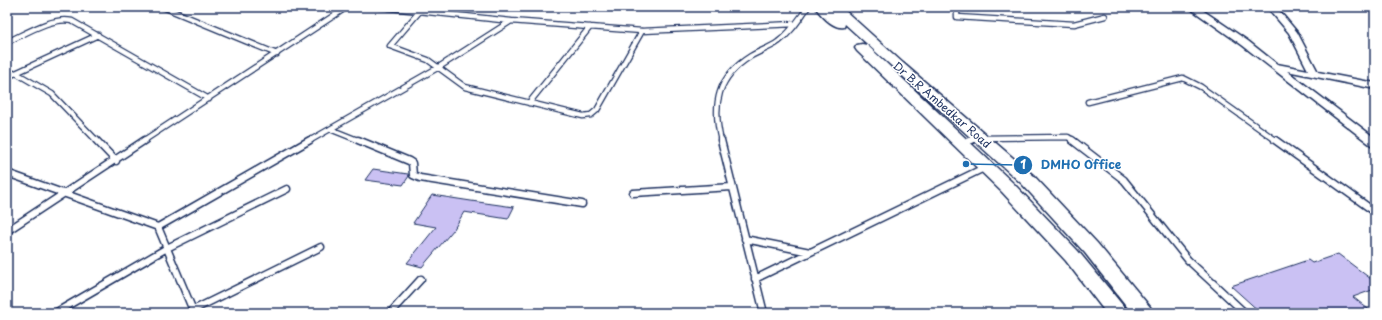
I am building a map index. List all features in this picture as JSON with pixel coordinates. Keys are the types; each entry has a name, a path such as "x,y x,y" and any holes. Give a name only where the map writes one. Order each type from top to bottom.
{"street":[{"name":"Dr B.R Ambedkar Road","path":"821,7 1008,188 1072,256 1117,313"},
{"name":"Dr B.R Ambedkar Road","path":"834,7 898,66 1028,180 1090,248 1143,313"},
{"path":"1192,7 1245,43 1375,143"},
{"path":"1271,7 1293,32 1314,73"},
{"path":"1272,65 1375,86"}],"lane":[{"path":"163,7 277,54"},
{"path":"7,231 116,161 347,7"},
{"path":"381,7 511,21 642,31 795,24"},
{"path":"764,313 720,137 716,112 718,91 730,72 743,62 778,42 808,7"},
{"path":"957,7 957,17 1017,21 1074,24 1105,16"},
{"path":"419,12 390,46 419,55 439,67 457,83 465,87 583,116 590,116 594,114 642,31"},
{"path":"7,42 56,20 65,19 72,21 98,35 209,99"},
{"path":"158,227 439,67 511,21"},
{"path":"529,103 590,27"},
{"path":"7,77 98,35"},
{"path":"16,73 52,94 116,161"},
{"path":"1088,102 1183,78 1201,87 1375,212"},
{"path":"330,129 412,163 413,175 420,178 582,204"},
{"path":"961,144 981,138 1068,137 1124,180 1188,260 1245,313"},
{"path":"755,279 986,167"},
{"path":"7,173 158,227 194,312 321,247"},
{"path":"633,193 732,187"},
{"path":"55,313 167,248 287,189"},
{"path":"745,239 810,252"},
{"path":"390,313 421,279"}],"building":[{"path":"373,169 408,174 409,176 403,185 365,180"},
{"path":"432,195 514,207 508,219 464,212 454,229 422,267 407,263 436,227 413,223"},
{"path":"1338,254 1375,282 1375,289 1353,297 1373,313 1261,313 1231,286 1308,260 1312,263"}],"place":[{"name":"DMHO Office","path":"966,164"}]}
